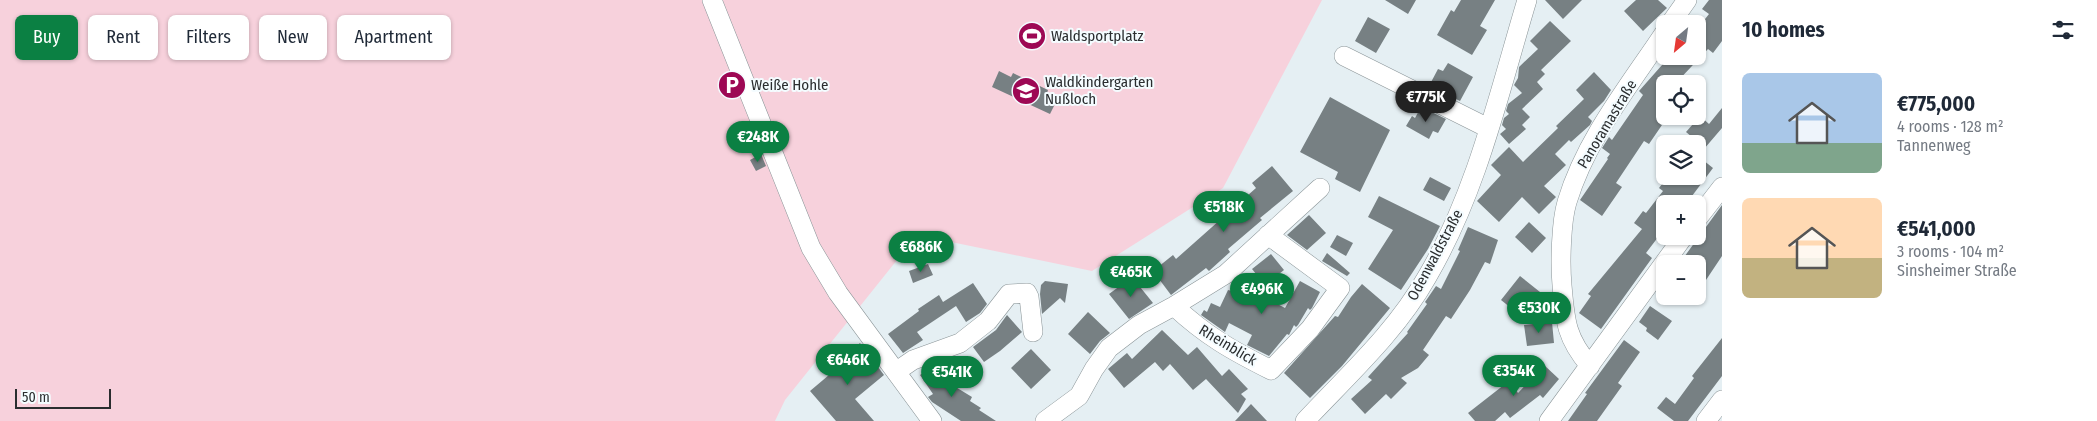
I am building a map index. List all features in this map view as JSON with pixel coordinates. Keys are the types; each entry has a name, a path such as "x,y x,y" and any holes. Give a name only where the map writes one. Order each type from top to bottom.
{"street":[{"path":"712,0 811,248 838,293 932,421"},
{"name":"Odenwaldstraße","path":"1306,421 1394,327 1427,278 1455,225 1528,0"},
{"path":"1675,15 1684,1"},
{"name":"Panoramastraße","path":"1590,366 1576,350 1564,314 1561,279 1566,204 1587,151 1656,46"},
{"path":"1344,56 1488,128"},
{"path":"1706,208 1722,187"},
{"path":"1045,421 1080,396 1094,369 1109,348 1139,325 1226,274 1320,188"},
{"name":"Rheinblick","path":"1174,306 1199,329 1239,354 1271,370 1310,329 1340,288 1268,235"},
{"path":"1548,421 1677,245"},
{"path":"897,371 913,360 960,343 988,321 1009,294 1026,293 1029,297 1033,332"},
{"path":"1706,421 1722,400"}],"shaded area":[{"path":"0,0 1322,0 1223,188 1092,271 917,235 785,400 775,421 0,421"}],"building":[{"path":"1385,0 1416,0 1408,14"},
{"path":"1461,0 1495,0 1480,26 1487,30 1472,55 1437,35 1451,10 1454,12"},
{"path":"1545,0 1582,0 1563,19"},
{"path":"1636,0 1658,0 1667,8 1660,15 1656,15 1656,19 1643,31 1624,11"},
{"path":"1709,0 1722,0 1722,41 1713,53 1708,49 1706,51 1706,18 1709,14 1702,9"},
{"path":"1368,17 1390,29 1376,53 1355,41"},
{"path":"1550,21 1571,41 1541,70 1545,74 1537,82 1543,89 1522,109 1530,117 1522,125 1526,129 1509,144 1500,134 1506,129 1502,125 1504,118 1509,114 1506,111 1508,104 1522,93 1514,85 1518,78 1519,67 1538,49 1530,41"},
{"path":"1448,63 1473,77 1460,101 1429,86 1438,69 1443,71"},
{"path":"1662,65 1693,65 1683,75 1656,75 1656,125 1662,125 1649,144 1644,141 1616,183 1622,187 1602,216 1580,200 1608,159 1610,154 1602,148 1609,137 1612,140 1643,95 1639,91"},
{"path":"999,71 1011,77 1013,73 1048,90 1047,93 1058,98 1050,114 992,87"},
{"path":"1594,72 1611,90 1604,101 1588,117 1592,121 1590,125 1571,142 1569,140 1555,154 1566,165 1544,186 1556,197 1539,214 1522,197 1499,222 1477,201 1501,175 1491,165 1509,147 1523,162 1584,99 1576,90"},
{"path":"1330,97 1390,130 1360,192 1335,179 1338,172 1300,152"},
{"path":"1421,107 1446,119 1438,133 1433,131 1429,139 1406,126 1412,116 1415,118"},
{"path":"1722,108 1722,128 1706,147 1706,135 1690,135 1686,132 1692,125 1706,125 1706,121 1709,124"},
{"path":"761,154 766,166 756,171 750,160"},
{"path":"1706,162 1713,168 1706,177"},
{"path":"1272,166 1293,191 1260,218 1262,220 1228,249 1230,252 1209,271 1206,268 1171,295 1153,271 1173,255 1176,259 1256,188 1252,183"},
{"path":"1430,177 1451,188 1444,201 1423,190"},
{"path":"1661,185 1700,185 1693,195 1660,195 1663,191 1659,188"},
{"path":"1379,196 1440,226 1428,249 1401,290 1368,269 1393,230 1368,217"},
{"path":"1656,200 1656,240 1646,253 1652,258 1601,329 1579,313 1591,296 1588,294 1642,229 1634,223 1643,211 1646,213"},
{"path":"1722,205 1722,256 1706,280 1706,255 1686,255 1693,245 1706,245 1706,227"},
{"path":"1309,215 1326,233 1307,250 1287,235"},
{"path":"1529,222 1546,238 1532,253 1515,237"},
{"path":"1468,227 1498,240 1490,264 1485,262 1451,319 1446,316 1423,350 1429,355 1418,368 1401,378 1407,383 1391,399 1386,394 1365,414 1351,399 1372,380 1368,377 1408,333 1436,286 1441,289 1460,251 1458,250"},
{"path":"1337,235 1353,243 1346,256 1330,247"},
{"path":"1327,253 1350,273 1347,276 1322,261"},
{"path":"1271,254 1284,270 1265,285 1252,269"},
{"path":"928,264 933,275 913,283 909,271"},
{"path":"1520,276 1540,292 1521,316 1501,300"},
{"path":"1132,277 1153,303 1129,319 1109,294"},
{"path":"1045,281 1068,284 1065,303 1060,298 1042,314 1040,294 1041,285"},
{"path":"1300,281 1320,292 1312,308 1310,310 1308,308 1298,325 1296,327 1294,325 1289,335 1287,334 1269,356 1247,345 1252,335 1229,323 1225,332 1201,315 1204,310 1207,312 1211,303 1220,307 1228,290 1232,291 1237,282 1285,308"},
{"path":"973,283 987,304 980,313 966,322 956,306 917,332 923,340 903,353 888,334 919,311 918,309 939,295 943,302"},
{"path":"1362,284 1390,308 1342,366 1310,398 1284,373 1335,316 1338,317"},
{"path":"1650,306 1672,321 1658,340 1646,331 1647,328 1639,322"},
{"path":"1088,312 1110,333 1100,341 1090,354 1068,334"},
{"path":"1007,315 1022,332 984,362 973,347 996,330"},
{"path":"1552,322 1554,343 1527,346 1524,325"},
{"path":"1162,330 1188,355 1197,347 1222,376 1229,369 1248,389 1241,394 1246,399 1238,413 1206,379 1193,390 1170,364 1163,371 1155,362 1124,388 1108,369 1127,353 1132,359"},
{"path":"1722,338 1722,376 1688,421 1674,421 1657,408 1666,397 1675,404 1694,378 1692,376"},
{"path":"1624,340 1640,352 1618,383 1622,386 1597,421 1568,421 1587,394 1585,393"},
{"path":"860,343 884,375 855,399 874,421 836,421 810,391 842,364 839,361"},
{"path":"1031,349 1051,370 1031,389 1011,368"},
{"path":"936,364 949,383 972,397 970,401 981,408 979,410 996,421 961,421 932,402 928,397 933,394 920,375"},
{"path":"1544,365 1559,379 1543,398 1540,395 1510,418 1505,412 1495,421 1475,421 1468,413 1509,381 1518,393"},
{"path":"1251,404 1267,421 1235,421"}],"place":[{"name":"Waldsportplatz","path":"1032,36"},
{"name":"Weiße Hohle","path":"732,85"},
{"name":"Waldkindergarten Nußloch","path":"1026,91"}]}
